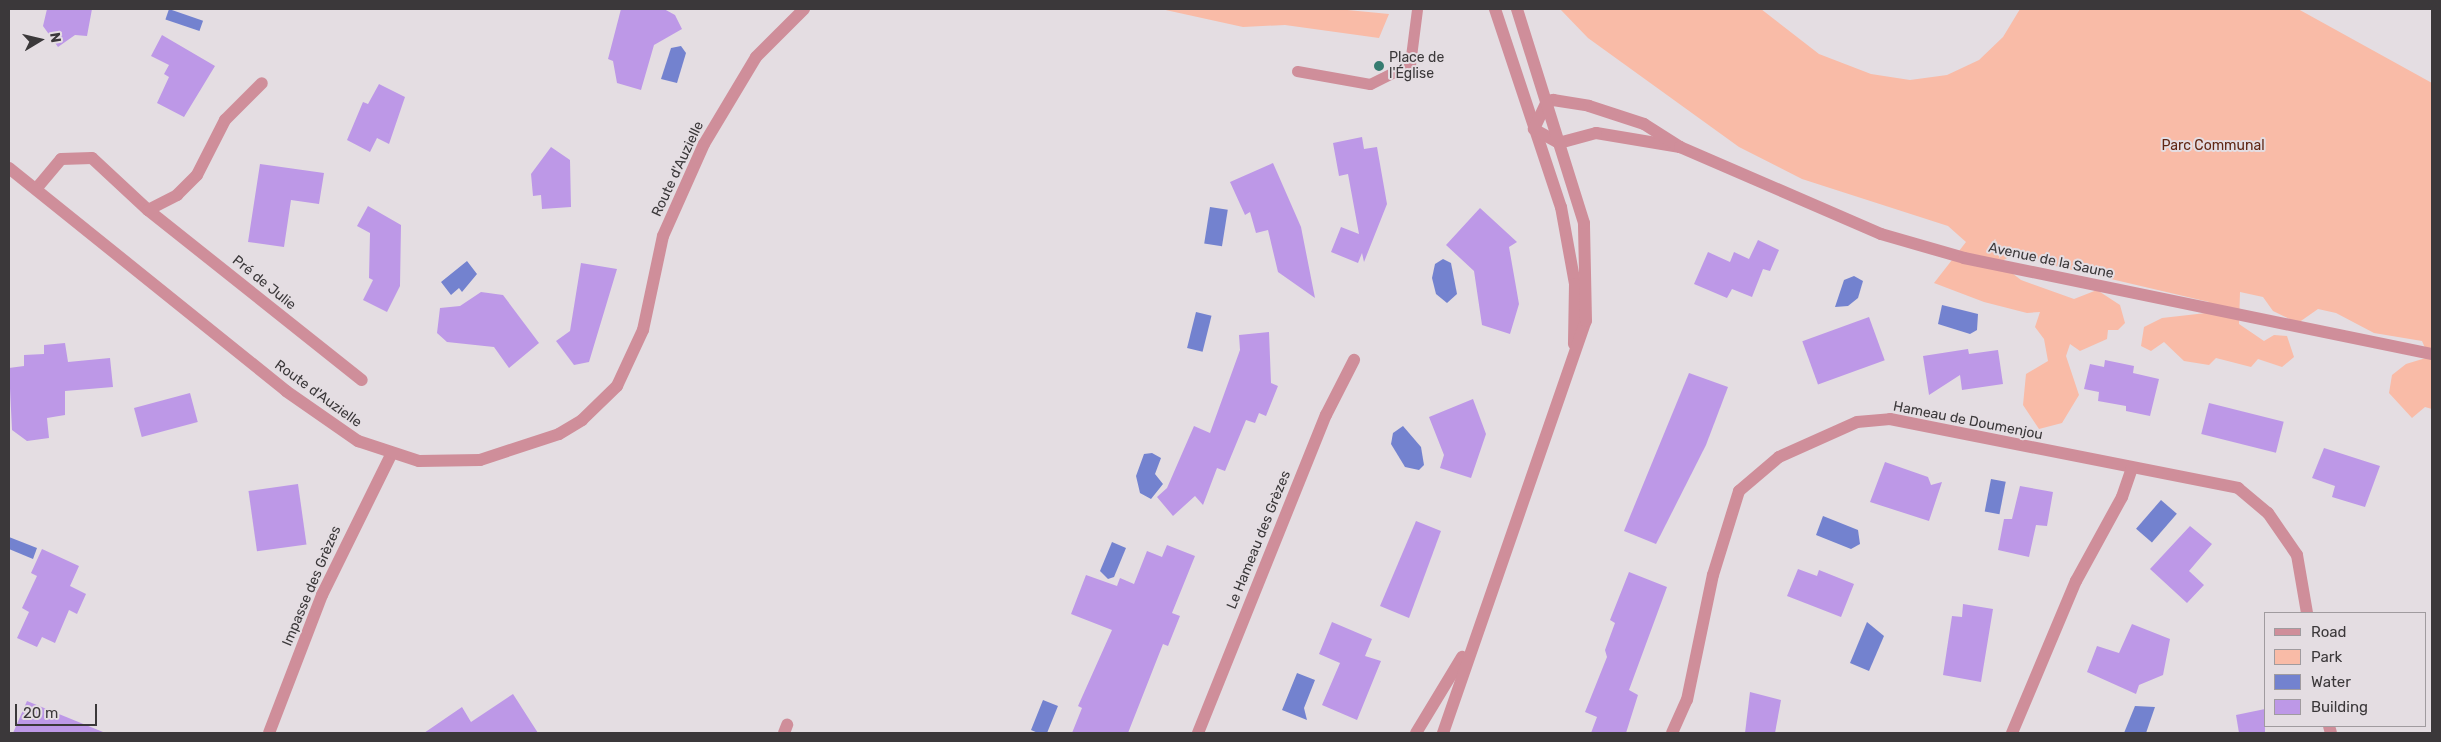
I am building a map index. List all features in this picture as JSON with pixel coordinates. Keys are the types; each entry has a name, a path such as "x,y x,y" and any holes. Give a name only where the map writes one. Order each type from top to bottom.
{"street":[{"name":"Route d'Auzielle","path":"9,168 286,391 358,442 391,455 449,463 508,454 559,434 599,406 617,386 637,349 663,236 704,144 756,57 804,9"},
{"path":"1495,9 1571,250 1574,354"},
{"path":"1443,733 1471,643 1534,478 1586,321 1587,261 1577,194 1516,9"},
{"path":"148,210 177,195 197,175 225,120 262,83"},
{"name":"Avenue de la Saune","path":"1546,103 1553,100 1621,114 1680,147 1828,215 1964,258 2432,354"},
{"path":"1534,129 1546,103"},
{"path":"1534,129 1559,143"},
{"name":"Avenue de la Saune","path":"1559,143 1596,133 1680,147"},
{"name":"Pré de Julie","path":"36,189 61,159 92,158 148,210 362,380"},
{"name":"Le Hameau des Grèzes","path":"1198,733 1326,415 1354,360"},
{"name":"Hameau de Doumenjou","path":"1672,733 1687,700 1713,575 1739,491 1779,457 1857,422 1890,419 2238,488 2268,513 2297,556 2307,612"},
{"name":"Impasse des Grèzes","path":"269,733 322,595 391,455"},
{"path":"2012,733 2076,581 2122,497 2132,468"},
{"path":"1416,733 1471,643"}],"lane":[{"path":"1297,71 1370,84 1410,64 1417,9"}],"green space":[{"path":"1161,9 1337,9 1389,14 1379,38 1285,25 1243,27"},
{"name":"Parc Communal","path":"1560,9 1761,9 1819,54 1871,74 1910,80 1947,75 1979,60 2003,37 2020,9 2298,9 2432,83 2432,409 2425,407 2412,418 2389,393 2392,375 2406,364 2429,357 2422,341 2374,333 2336,313 2318,309 2298,323 2273,311 2263,297 2240,292 2239,324 2264,341 2274,335 2287,336 2294,357 2282,367 2258,359 2251,367 2216,358 2209,365 2184,361 2164,342 2151,351 2141,346 2144,327 2162,318 2206,313 2209,302 2047,264 2020,250 1999,263 2021,280 2074,299 2097,290 2120,305 2125,323 2118,330 2108,330 2107,339 2080,351 2070,344 2066,356 2079,395 2062,423 2039,429 2023,405 2026,374 2048,361 2044,339 2035,327 2040,312 2027,313 1984,302 1934,283 1966,242 1948,226 1802,179 1739,147 1588,38"}],"water":[{"path":"169,9 203,21 199,31 165,19"},
{"path":"681,46 686,53 677,83 661,79 671,48"},
{"path":"1210,207 1228,210 1222,246 1204,244"},
{"path":"1443,259 1451,263 1457,294 1447,303 1436,294 1432,278 1435,264"},
{"path":"467,261 477,274 462,292 459,288 451,295 441,282"},
{"path":"1854,276 1863,281 1858,298 1848,306 1835,307 1844,280"},
{"path":"1942,305 1978,314 1977,330 1970,334 1938,324"},
{"path":"1196,312 1212,316 1203,352 1187,348"},
{"path":"1403,426 1421,447 1424,465 1419,470 1405,467 1391,444 1393,433"},
{"path":"1152,453 1161,458 1155,474 1163,484 1151,499 1140,493 1136,476 1144,454"},
{"path":"1991,479 2006,482 1999,514 1985,511"},
{"path":"2161,500 2177,514 2152,542 2136,529"},
{"path":"1823,516 1858,530 1860,544 1851,549 1816,535"},
{"path":"9,537 37,548 33,559 9,549"},
{"path":"1112,542 1126,548 1114,577 1108,579 1100,571"},
{"path":"1867,622 1884,636 1869,671 1850,663"},
{"path":"1297,673 1315,680 1304,708 1307,720 1282,710"},
{"path":"1043,700 1058,706 1047,733 1038,733 1031,730"},
{"path":"2135,706 2155,707 2146,733 2124,733"}],"building":[{"path":"47,9 92,9 87,36 75,35 58,47 43,26"},
{"path":"621,9 664,9 675,15 682,29 654,45 641,90 617,83 613,61 608,59"},
{"path":"162,35 215,66 184,117 157,103 169,77 164,74 169,65 151,56"},
{"path":"379,84 405,97 389,144 377,138 370,152 347,140 363,102 368,104"},
{"path":"1362,137 1364,149 1377,147 1387,204 1364,262 1362,253 1358,263 1331,252 1341,227 1359,234 1348,174 1339,176 1333,143"},
{"path":"551,147 570,160 571,207 542,209 541,195 533,196 531,174"},
{"path":"1273,163 1301,227 1315,298 1278,272 1268,230 1256,233 1250,212 1245,215 1230,182"},
{"path":"260,164 324,173 319,204 291,200 284,247 248,242"},
{"path":"368,206 401,225 400,286 387,312 363,300 373,280 369,278 370,233 357,226"},
{"path":"1480,208 1517,242 1509,247 1519,304 1510,334 1482,325 1474,271 1446,245"},
{"path":"1758,240 1779,250 1770,271 1763,269 1752,297 1732,289 1727,298 1694,284 1708,252 1730,262 1734,252 1749,259"},
{"path":"581,263 617,269 589,362 574,365 556,341 570,331"},
{"path":"481,292 503,295 539,343 509,368 494,347 447,342 437,333 440,308 460,306"},
{"path":"1869,317 1885,360 1818,385 1802,341"},
{"path":"1269,332 1271,383 1278,386 1266,416 1259,413 1255,423 1246,420 1225,471 1217,468 1203,505 1195,496 1173,516 1157,497 1167,488 1194,426 1210,433 1240,350 1239,335"},
{"path":"65,343 68,362 110,358 113,387 65,391 65,415 47,418 49,438 27,441 12,430 9,368 24,366 24,355 44,354 44,345"},
{"path":"1968,349 1969,354 1998,350 2003,384 1962,390 1960,375 1929,395 1923,356"},
{"path":"2105,360 2134,366 2133,373 2159,379 2150,416 2126,411 2126,406 2098,401 2099,392 2084,389 2090,364 2104,367"},
{"path":"1689,373 1728,387 1706,445 1656,544 1624,531"},
{"path":"190,393 198,422 142,437 134,408"},
{"path":"1473,399 1486,434 1471,478 1440,468 1444,455 1429,417"},
{"path":"2209,403 2284,422 2276,453 2201,434"},
{"path":"2324,448 2380,466 2365,507 2332,497 2335,486 2312,478"},
{"path":"1885,462 1928,477 1931,485 1942,482 1929,521 1870,502"},
{"path":"298,484 306,544 257,551 248,491"},
{"path":"2020,486 2053,492 2047,526 2036,525 2029,557 1998,550 2004,519 2012,519"},
{"path":"1416,521 1441,531 1409,618 1380,606"},
{"path":"2190,526 2212,544 2189,571 2204,585 2187,603 2150,569"},
{"path":"1167,545 1195,556 1172,613 1180,616 1168,646 1163,644 1128,733 1072,733 1082,708 1078,706 1112,630 1071,614 1086,575 1117,586 1120,578 1134,584 1147,551 1162,557"},
{"path":"42,549 79,566 70,586 86,594 77,614 69,610 55,643 42,637 37,647 17,638 29,612 22,608 37,576 31,573"},
{"path":"1798,569 1817,576 1819,570 1854,584 1841,617 1787,596"},
{"path":"1629,572 1667,587 1629,690 1638,695 1626,733 1591,733 1597,717 1585,712 1607,657 1605,650 1615,623 1610,620"},
{"path":"1963,604 1993,609 1981,682 1943,675 1952,616 1962,617"},
{"path":"1332,622 1372,639 1365,656 1381,661 1357,720 1322,705 1340,663 1319,654"},
{"path":"2132,624 2170,639 2163,675 2139,685 2136,694 2087,672 2097,646 2119,653"},
{"path":"1750,692 1781,700 1775,733 1745,733"},
{"path":"513,694 538,733 424,733 462,707 471,722"},
{"path":"27,701 103,732 13,733"},
{"path":"2264,709 2265,733 2239,733 2236,715"}],"place":[{"name":"Place de l'Église","path":"1379,66"}]}
